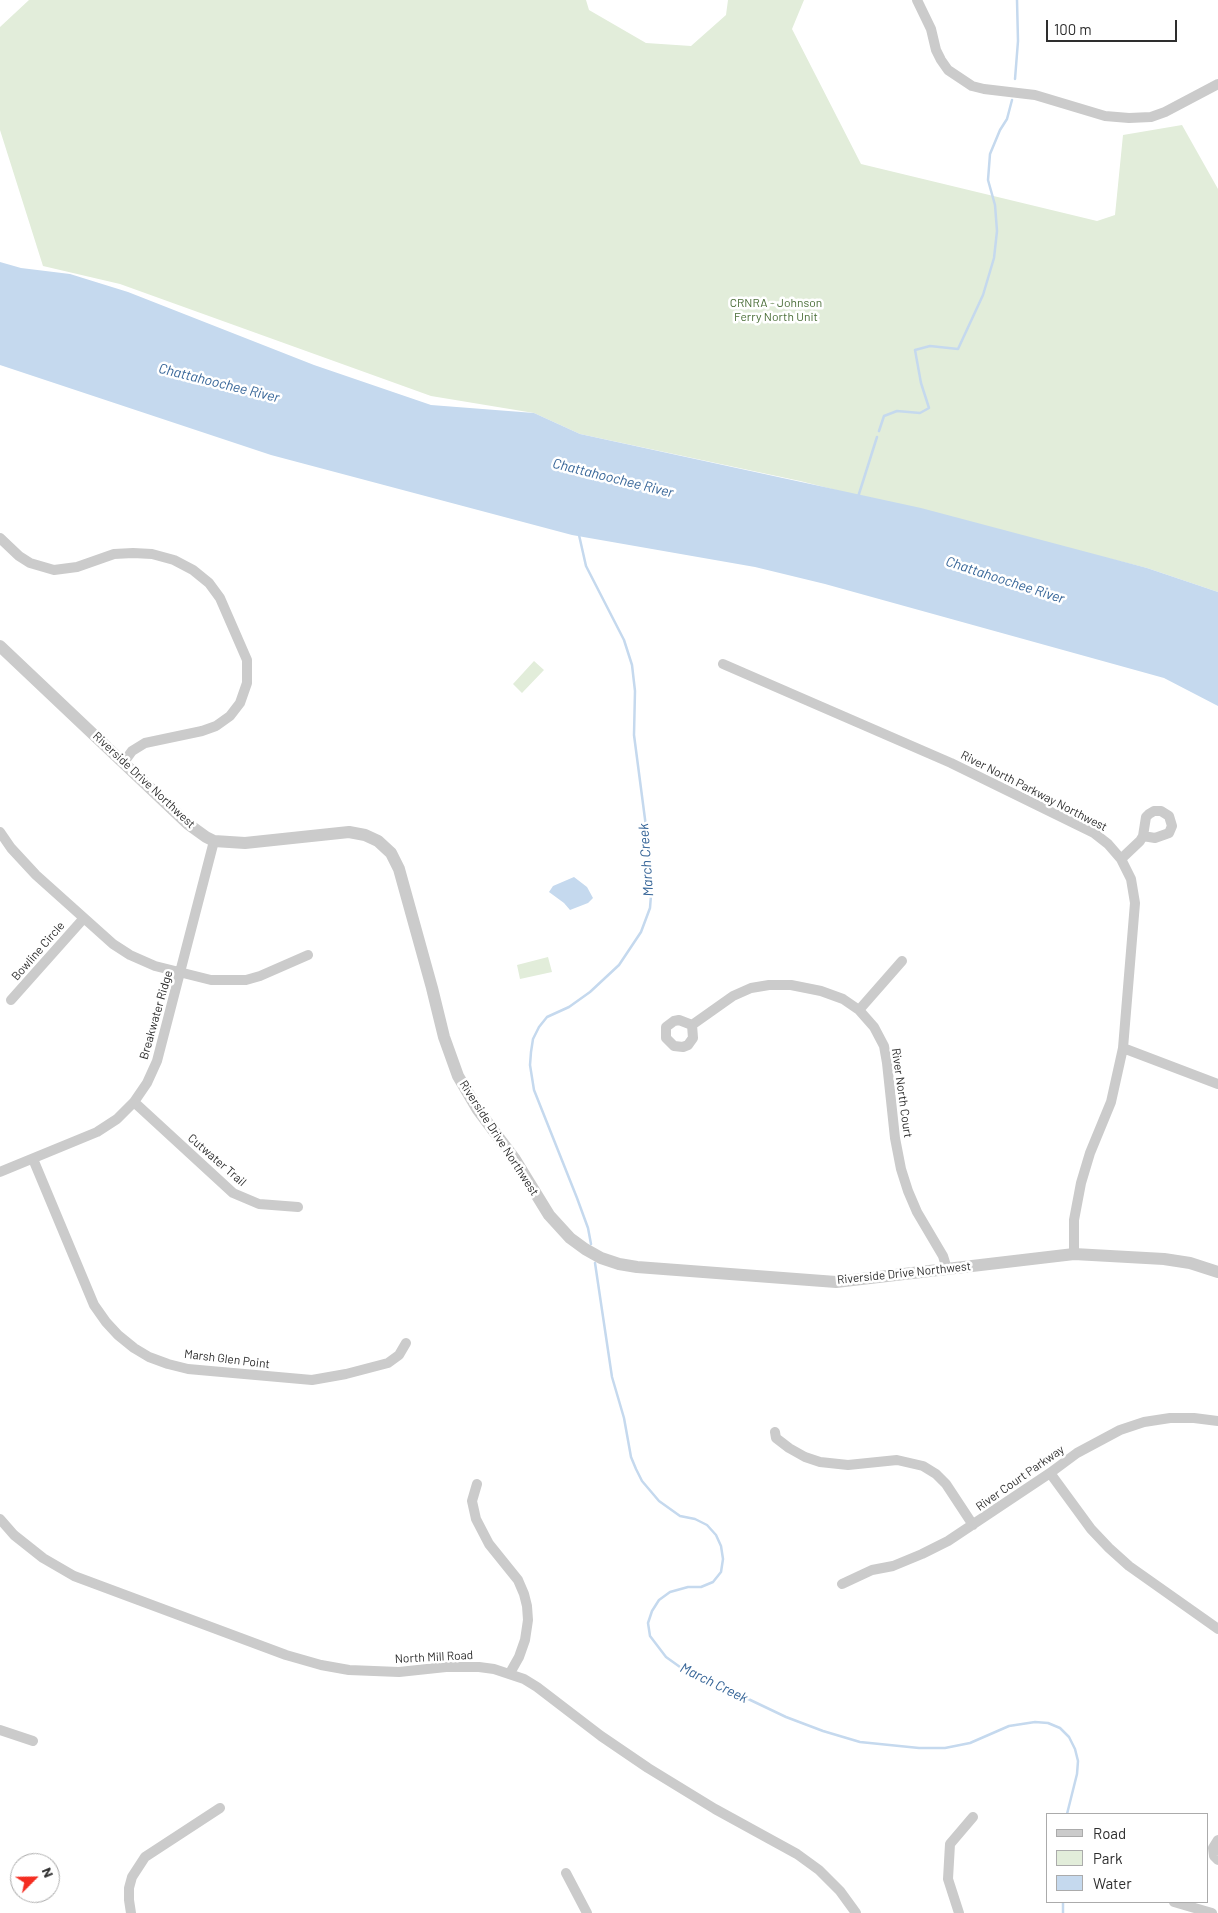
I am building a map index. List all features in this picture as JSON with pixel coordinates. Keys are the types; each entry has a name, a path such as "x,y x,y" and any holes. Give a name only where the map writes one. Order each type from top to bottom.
{"street":[{"path":"917,0 931,29 936,50 941,60 948,70 972,86 1040,96 1105,116 1129,118 1150,117 1170,110 1218,84"},
{"path":"0,538 19,556 30,563 54,570 77,567 114,554 152,554 174,560 193,570 209,583 220,598 247,660 247,683 240,703 230,716 216,726 202,731 145,743 132,751 124,762"},
{"name":"Riverside Drive Northwest","path":"0,646 188,824 214,841 245,843 349,832 365,835 378,841 391,853 399,869 444,1038 458,1076 478,1110 514,1158 549,1215 566,1235 585,1249 610,1261 637,1267 836,1282 1074,1254 1164,1259 1190,1263 1218,1272"},
{"name":"River North Parkway Northwest","path":"723,664 839,713 960,768 1094,833 1108,844 1121,859 1131,879 1135,903 1123,1048 1111,1102 1090,1153 1081,1184 1074,1220 1074,1254"},
{"path":"0,832 11,848 36,875 113,944 130,955 155,966 211,980 246,980 260,976 308,955"},
{"path":"1121,859 1143,836"},
{"name":"Breakwater Ridge","path":"0,1172 97,1132 117,1119 134,1102 147,1083 157,1061 214,841"},
{"name":"Bowline Circle","path":"12,1000 84,918"},
{"path":"859,1010 902,961"},
{"name":"River North Court","path":"692,1025 733,996 751,988 768,985 791,985 821,991 843,999 859,1010 874,1027 884,1046 888,1063 895,1138 901,1169 917,1212 943,1256 947,1269"},
{"path":"1123,1048 1218,1084"},
{"name":"Cutwater Trail","path":"134,1102 234,1193 259,1204 298,1207"},
{"name":"Marsh Glen Point","path":"32,1159 94,1305 118,1335 134,1348 150,1356 168,1364 188,1368 312,1380 346,1374 388,1363 400,1355 406,1343"},
{"name":"River Court Parkway","path":"842,1584 872,1570 893,1566 948,1541 1077,1453 1096,1441 1120,1430 1144,1422 1170,1418 1218,1421"},
{"path":"775,1432 776,1438 788,1448 820,1462 848,1465 896,1460 923,1466 936,1474 946,1484 973,1525"},
{"path":"1050,1473 1091,1529 1109,1548 1129,1566 1218,1629"},
{"path":"477,1484 472,1501 476,1519 489,1544 518,1580 527,1606 528,1620 525,1640 519,1657 510,1673"},
{"name":"North Mill Road","path":"0,1519 14,1535 43,1558 74,1576 286,1655 321,1665 349,1670 379,1672 479,1667 510,1673 537,1687 601,1736 648,1768 715,1809 797,1854 819,1870 840,1891 856,1913"},
{"path":"0,1730 33,1742"},
{"path":"132,1913 128,1900 129,1888 135,1871 145,1857 220,1808"},
{"path":"959,1913 948,1879 950,1844 973,1818"},
{"path":"1212,1855 1214,1844 1218,1840"},
{"path":"566,1873 587,1913"},
{"path":"1177,1903 1212,1913"}],"green space":[{"name":"CRNRA - Johnson Ferry North Unit","path":"29,0 586,0 589,10 646,43 691,46 726,15 728,0 804,0 792,29 861,164 1097,221 1115,215 1123,135 1182,125 1218,189 1218,592 1147,568 800,481 580,434 534,413 431,396 120,284 43,266 0,130 0,27"},
{"path":"534,661 544,670 522,693 513,684"},
{"path":"548,957 552,972 520,979 517,965"}],"water":[{"name":"Chattahoochee River","path":"0,262 21,268 70,274 128,292 314,365 431,405 534,413 580,434 921,508 1147,568 1218,592 1218,706 1164,678 825,584 755,567 572,535 271,455 0,365"},
{"path":"574,877 587,887 593,898 588,903 570,910 549,892 553,886"}],"waterway":[{"path":"1015,79 1018,41 1017,0"},
{"path":"879,431 884,416 897,411 920,413 929,408 921,383 915,350 930,346 958,349 983,295 994,258 997,231 995,205 988,180 990,154 1007,119 1012,100"},
{"path":"858,497 877,437"},
{"name":"March Creek","path":"579,535 586,566 624,640 632,665 635,691 634,735 648,842 651,895 650,908 641,932 619,965 590,992 569,1007 547,1017 533,1039 530,1065 534,1090 577,1198 588,1228 591,1244"},
{"name":"March Creek","path":"595,1263 612,1377 624,1418 631,1457 636,1469 642,1481 659,1501 680,1516 695,1519 707,1525 716,1535 721,1546 723,1559 721,1572 713,1582 701,1587 688,1587 670,1592 659,1600 652,1611 648,1623 650,1636 666,1657 687,1672 700,1676 786,1717 860,1742 919,1748 945,1748 970,1743 1009,1726 1035,1722 1048,1723 1060,1728 1069,1737 1078,1761 1077,1774 1067,1813"},
{"name":"March Creek","path":"1063,1903 1063,1913"}]}
